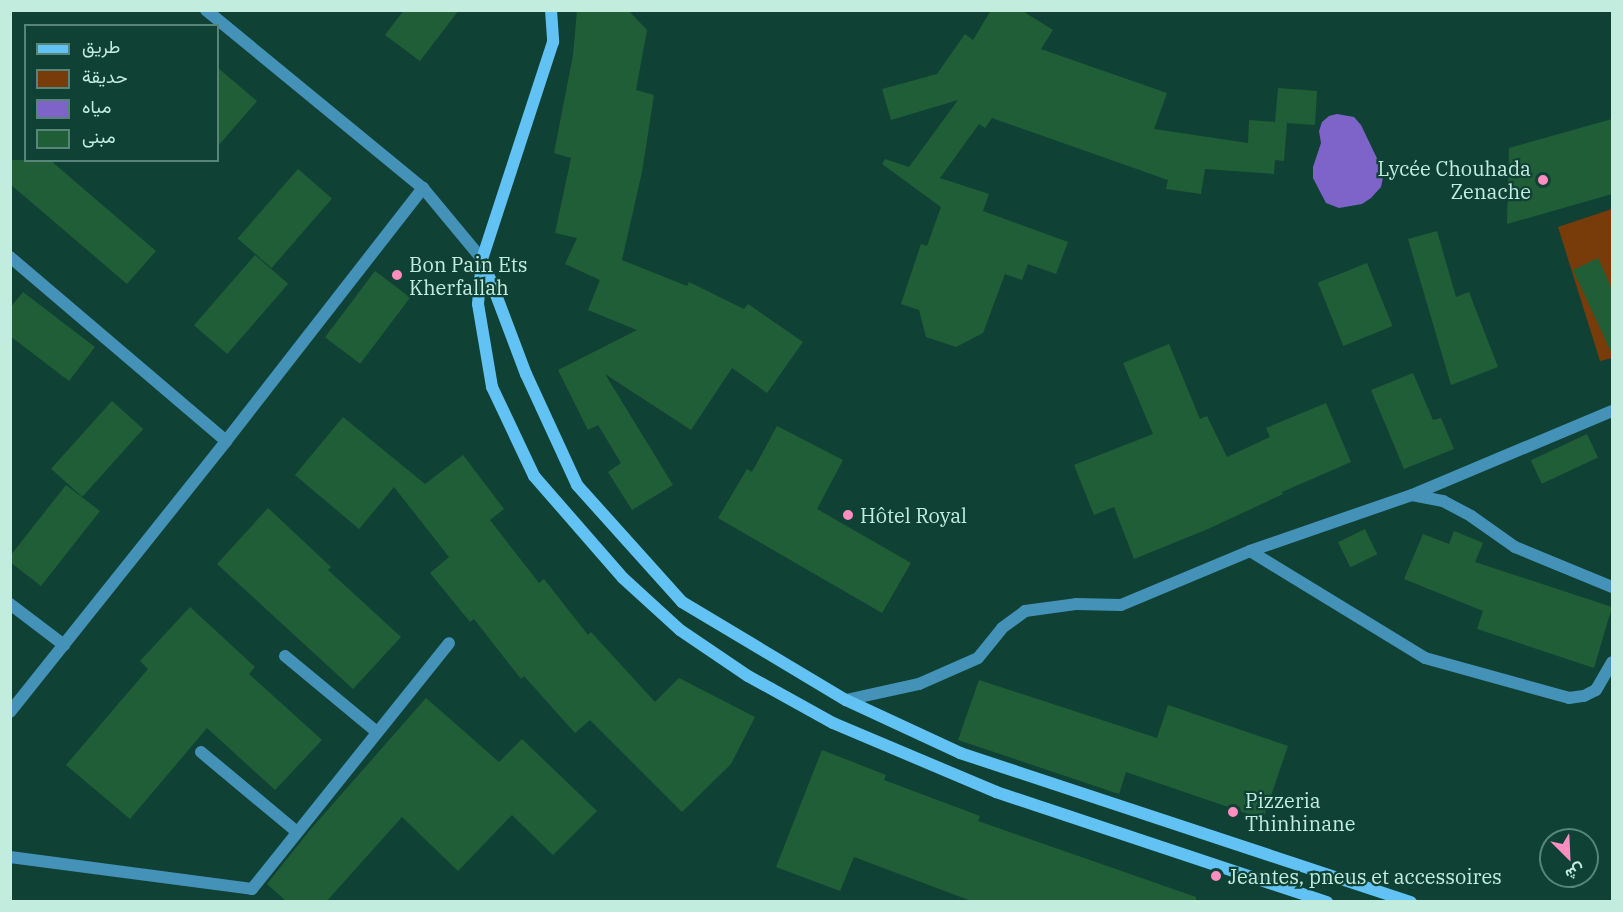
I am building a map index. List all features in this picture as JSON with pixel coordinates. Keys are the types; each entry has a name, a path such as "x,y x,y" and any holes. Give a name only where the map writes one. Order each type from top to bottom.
{"street":[{"path":"206,10 423,188 482,259 526,374 577,485 682,602 846,700 960,753 1411,902"},
{"path":"551,10 553,42 482,259 478,303 492,387 534,476 623,578 680,630 748,676 833,723 996,792 1327,902"},
{"path":"10,712 226,441 423,188"},
{"path":"10,257 226,441"},
{"path":"846,700 919,684 978,658 1002,628 1025,611 1076,604 1120,605 1250,551 1412,495 1612,411"},
{"path":"1412,495 1443,501 1471,516 1515,547 1612,587"},
{"path":"1250,551 1425,658 1569,698 1584,696 1596,690 1612,662"},
{"path":"10,604 64,645"},
{"path":"10,857 252,889 449,643"},
{"path":"285,656 377,732"},
{"path":"201,752 297,832"}],"green space":[{"path":"1612,209 1612,358 1600,361 1558,227"}],"water":[{"path":"1337,114 1354,117 1361,125 1384,173 1381,187 1371,198 1362,204 1339,208 1326,203 1313,178 1313,167 1321,143 1319,131 1322,122 1329,116"}],"building":[{"path":"404,10 459,10 420,61 385,35"},
{"path":"577,10 628,10 647,30 636,90 654,95 642,172 622,260 687,286 689,282 744,309 748,304 803,342 767,393 732,368 691,430 605,374 673,485 632,510 608,472 621,463 598,425 588,430 558,370 637,330 588,310 600,280 565,264 577,238 555,233 571,158 554,153 573,55"},
{"path":"991,10 1021,10 1053,30 1041,49 1167,93 1154,129 1248,143 1249,120 1275,122 1278,88 1317,91 1315,125 1287,123 1284,161 1275,160 1274,174 1205,169 1201,194 1166,189 1168,180 992,118 985,128 979,124 940,178 989,194 983,211 1068,242 1056,274 1028,264 1022,280 1005,274 983,333 956,347 926,337 919,310 901,304 921,244 927,246 941,207 882,164 885,159 909,167 958,100 891,120 882,89 937,74 965,34 973,40"},
{"path":"219,69 257,101 219,145"},
{"path":"1612,119 1612,194 1507,224 1509,148"},
{"path":"10,160 52,162 156,251 127,284 10,184"},
{"path":"298,169 332,199 272,268 238,238"},
{"path":"1437,231 1456,297 1469,292 1498,367 1451,385 1408,239"},
{"path":"255,255 288,284 227,354 194,325"},
{"path":"1598,258 1612,289 1612,354 1573,270"},
{"path":"1367,263 1392,326 1343,346 1318,283"},
{"path":"375,271 410,297 360,364 325,337"},
{"path":"23,292 95,347 69,381 10,336 10,308"},
{"path":"1169,344 1200,419 1207,416 1227,457 1270,437 1266,428 1326,403 1351,462 1282,492 1283,494 1208,529 1134,559 1114,507 1094,515 1074,465 1153,434 1123,363"},
{"path":"1413,373 1433,420 1441,418 1454,449 1404,469 1371,390"},
{"path":"112,401 143,429 82,497 51,469"},
{"path":"343,417 425,484 463,455 504,509 490,520 539,583 544,579 588,635 591,632 655,702 679,678 755,717 731,764 682,812 590,720 575,733 524,676 521,679 474,619 470,622 430,573 449,557 394,487 359,529 295,475"},
{"path":"777,426 843,460 817,509 911,563 882,613 718,518 747,469 752,472"},
{"path":"1587,434 1598,458 1542,484 1531,460"},
{"path":"66,485 100,511 41,586 10,562 10,556"},
{"path":"268,508 331,567 328,570 401,637 353,689 217,564"},
{"path":"1365,529 1377,554 1350,567 1338,542"},
{"path":"1454,531 1483,543 1475,562 1612,607 1594,668 1477,629 1483,611 1404,579 1423,534 1449,544"},
{"path":"190,607 255,667 249,674 322,740 275,790 207,728 130,819 66,765 148,669 140,661"},
{"path":"979,680 1157,738 1168,705 1288,746 1263,819 1126,772 1119,794 958,740"},
{"path":"426,698 499,762 522,739 597,811 553,855 512,815 458,871 402,817 326,902 287,902 267,884 310,830"},
{"path":"822,750 886,775 884,780 980,816 978,821 1196,897 1196,902 974,902 854,857 840,891 776,867"}],"place":[{"name":"Lycée Chouhada Zenache","path":"1543,180"},
{"name":"Bon Pain Ets Kherfallah","path":"397,275"},
{"name":"Hôtel Royal","path":"848,515"},
{"name":"Pizzeria Thinhinane","path":"1233,812"},
{"name":"Jeantes, pneus et accessoires","path":"1216,876"}]}
